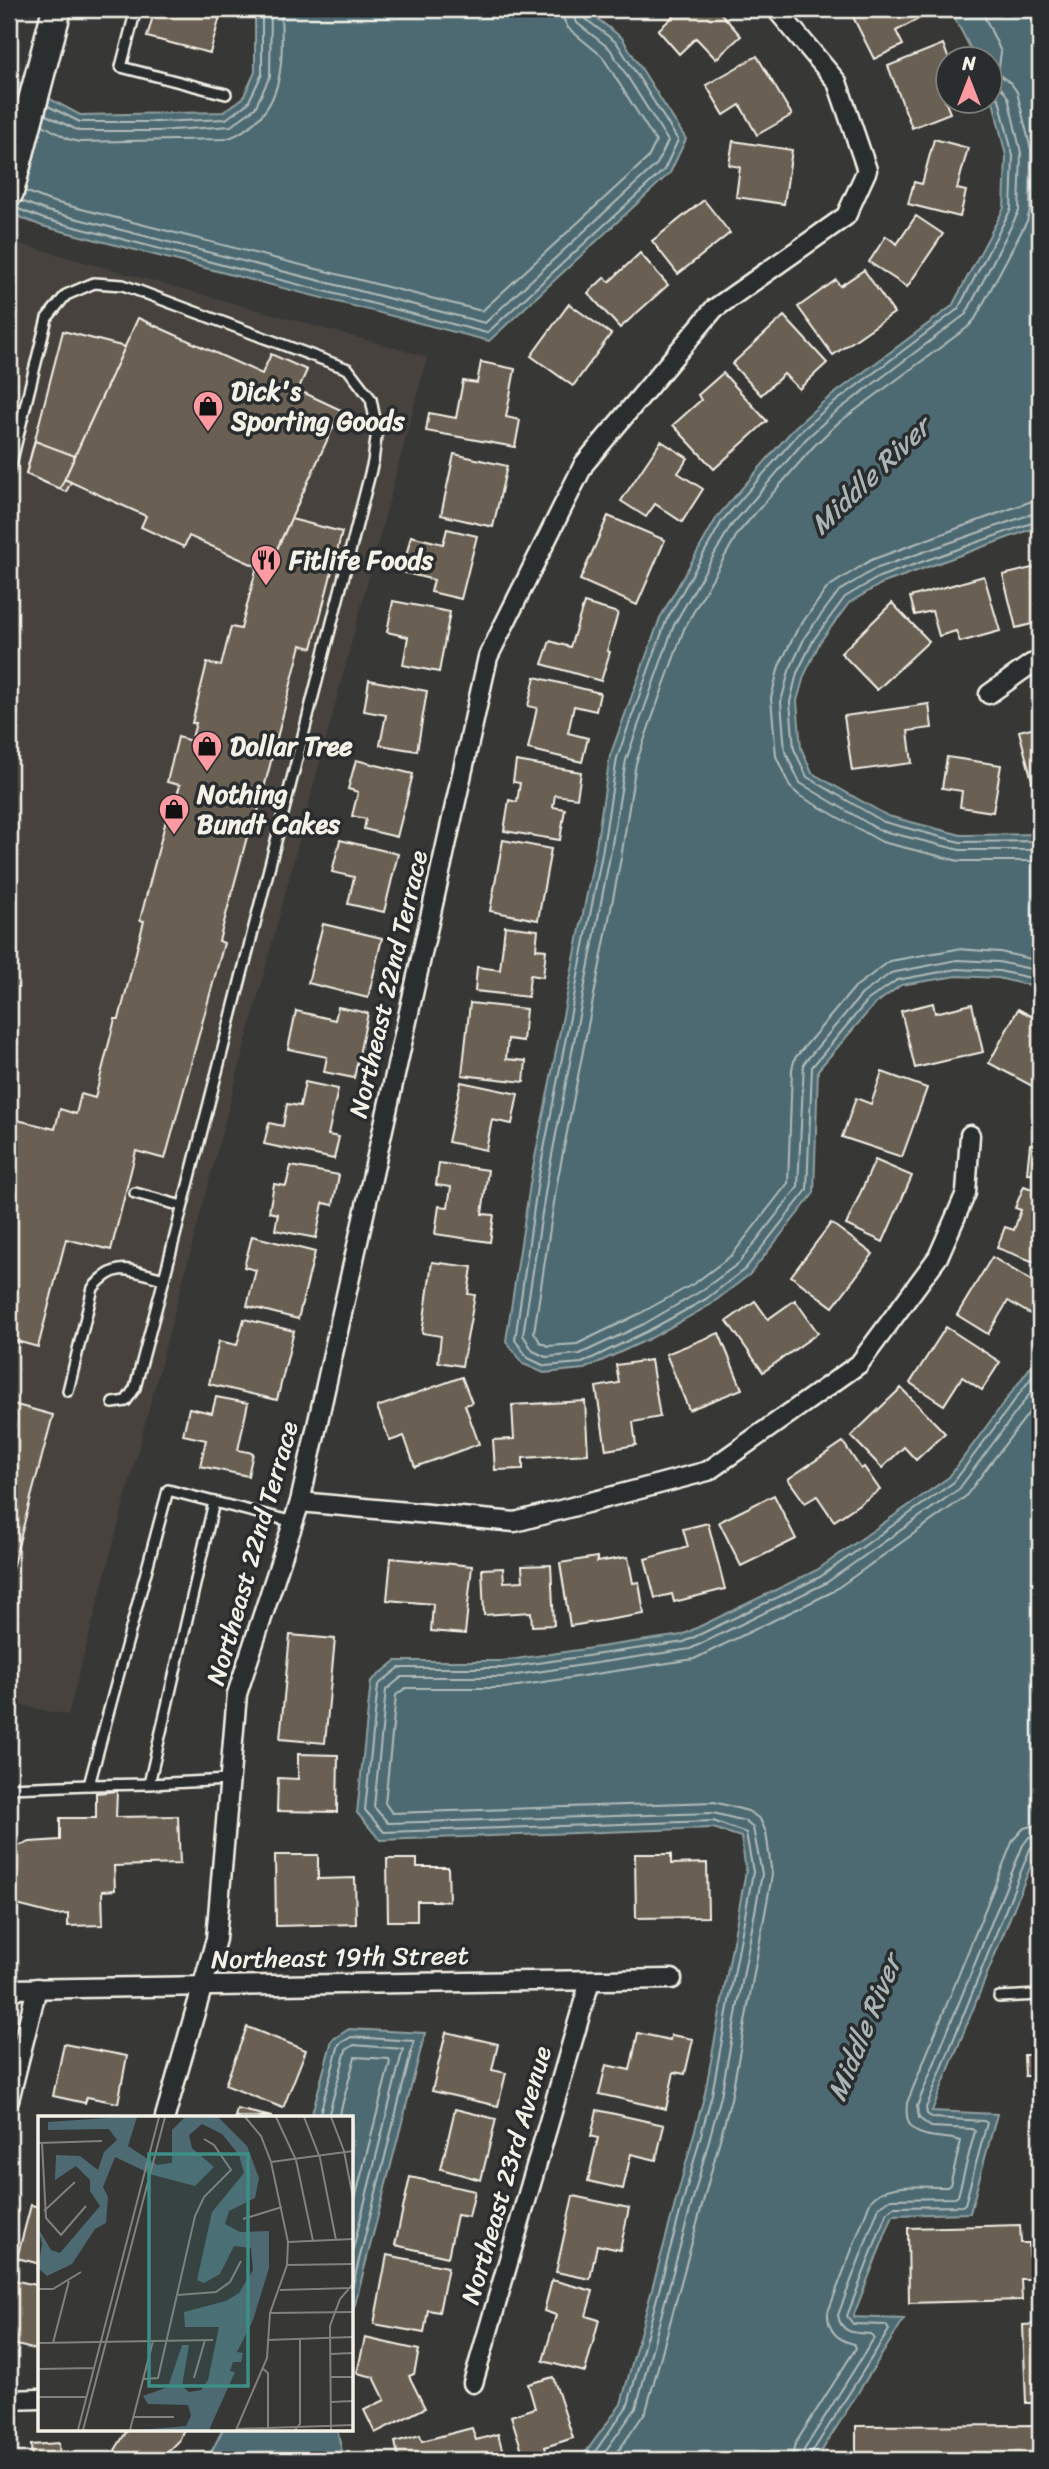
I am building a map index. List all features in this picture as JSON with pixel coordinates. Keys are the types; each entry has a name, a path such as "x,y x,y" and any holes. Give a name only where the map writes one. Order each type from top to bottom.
{"main road":[{"path":"9,192 57,9"}],"street":[{"name":"Northeast 22nd Terrace","path":"165,2116 216,1939 237,1694 300,1502 488,657 584,464 714,309 846,216 867,170 837,82 776,9"},
{"path":"989,694 1031,664 1040,661"},
{"path":"300,1502 515,1522 708,1471 859,1364 938,1257 966,1193 970,1135"},
{"name":"Northeast 19th Street","path":"9,1989 672,1979"},
{"name":"Northeast 23rd Avenue","path":"473,2383 590,1981"},
{"path":"9,2100 37,1988"},
{"path":"9,2400 38,2399"}],"lane":[{"path":"136,9 121,67 226,94"},
{"path":"9,472 47,318 66,295 94,283 123,285 348,369 371,399 377,430 373,462 135,1388 126,1401 113,1403"},
{"path":"135,1193 182,1206"},
{"path":"68,1391 93,1288 104,1275 121,1269 164,1279"},
{"path":"89,1784 168,1490 294,1522"},
{"path":"149,1784 214,1502"},
{"path":"9,1788 229,1780"},
{"path":"999,1997 1040,1995"}],"shaded area":[{"path":"9,241 427,357 68,1715 9,1703"}],"water":[{"path":"255,9 585,9 622,38 686,139 670,173 489,341 42,226 9,213 9,77 80,115 223,112 243,98 255,72"},
{"name":"Middle River","path":"950,9 1040,9 1040,526 881,584 849,603 820,642 804,676 797,701 801,748 812,773 888,816 961,835 1040,834 1040,988 998,978 957,976 901,985 874,1005 818,1070 814,1193 750,1274 710,1305 651,1338 584,1369 544,1373 523,1364 506,1341 531,1178 595,853 610,756 660,618 717,517 795,427 822,403 952,306 1004,208 1006,156 997,116 1004,116 1004,46 969,46"},
{"name":"Middle River","path":"1040,1354 1040,1843 932,2111 997,2114 970,2213 893,2215 853,2317 904,2319 816,2460 580,2460 621,2404 705,2093 746,1871 741,1837 713,1828 380,1840 357,1813 371,1681 396,1661 502,1661 682,1635 817,1570 949,1477"},
{"path":"349,2029 425,2033 354,2308 354,2116 311,2116 332,2040"},
{"path":"222,2430 337,2430 344,2460 207,2460"}],"building":[{"path":"155,9 222,9 210,53 147,37"},
{"path":"682,9 717,9 741,36 716,59 696,38 679,54 658,30"},
{"path":"849,9 920,9 924,16 896,31 903,45 874,59"},
{"path":"934,48 934,116 942,116 912,128 888,66"},
{"path":"757,56 792,115 757,135 740,105 724,115 706,85"},
{"path":"934,139 968,148 957,189 966,191 960,217 908,204 914,182 922,184"},
{"path":"733,141 792,150 784,204 736,197 740,167 729,165"},
{"path":"704,200 730,233 678,274 652,241"},
{"path":"916,216 943,234 907,287 869,262 886,236 897,244"},
{"path":"640,253 668,285 620,328 588,293 605,277 609,282"},
{"path":"864,270 894,313 833,355 798,307 836,280 840,286"},
{"path":"569,304 611,334 573,386 531,356"},
{"path":"784,316 827,363 799,389 784,374 761,395 732,364"},
{"name":"Dick's Sporting Goods","path":"138,318 262,374 271,354 307,370 298,390 341,410 267,571 189,536 184,547 141,527 146,516 64,479"},
{"path":"63,331 125,347 64,479 71,482 66,492 26,474"},
{"path":"481,362 515,369 506,417 520,420 515,447 426,431 429,413 456,418 463,381 477,383"},
{"path":"723,373 767,421 714,469 673,425 701,400 698,395"},
{"path":"35,441 75,456 60,489 26,474"},
{"path":"661,441 688,458 678,473 703,489 682,522 655,504 646,517 621,501"},
{"path":"454,454 507,466 493,527 441,515"},
{"path":"608,516 665,540 637,605 580,580"},
{"path":"291,519 342,532 312,648 301,645 255,823 251,822 219,941 224,943 165,1159 136,1151 111,1250 66,1239 38,1347 9,1339 9,1153 17,1120 55,1129 60,1109 76,1114 81,1094 95,1098 115,1019 119,1019 144,921 140,920 171,801 175,802 180,785 167,782 178,737 191,741 196,723 192,723 207,663 221,666 231,627 241,629 257,566 267,571"},
{"path":"447,529 477,536 461,599 431,592 434,580 402,572 411,536 443,544"},
{"path":"1040,566 1040,622 1016,628 1003,575"},
{"path":"984,576 1000,631 960,642 956,631 939,636 932,611 915,615 910,597"},
{"path":"393,601 450,612 439,672 403,665 408,637 387,632"},
{"path":"584,603 618,613 601,681 542,664 550,641 570,647"},
{"path":"892,603 929,641 877,690 841,653"},
{"path":"535,677 600,693 596,711 574,706 568,733 588,738 582,762 528,749 537,708 528,706"},
{"path":"369,680 427,691 417,751 380,745 386,715 364,711"},
{"path":"929,704 932,728 908,731 912,763 852,771 844,716"},
{"path":"1039,726 1040,786 1034,788 1019,731"},
{"path":"947,757 1001,765 993,812 960,807 962,791 942,788"},
{"path":"356,760 413,774 397,837 364,829 366,819 352,816 358,792 348,789"},
{"path":"516,761 581,772 577,798 555,795 553,807 565,809 560,840 504,831 509,800 517,802 520,783 513,782"},
{"path":"340,840 398,854 384,912 348,904 354,877 332,872"},
{"path":"503,840 551,849 538,920 490,911"},
{"path":"323,924 382,938 368,998 308,983"},
{"path":"505,926 538,930 536,949 546,950 543,977 530,975 528,997 475,991 477,967 500,970"},
{"path":"470,1003 526,1009 523,1041 508,1039 506,1059 526,1061 524,1082 462,1075"},
{"path":"933,1003 935,1013 972,1004 983,1052 915,1068 901,1011"},
{"path":"338,1007 368,1013 354,1078 324,1072 327,1057 288,1049 296,1011 335,1020"},
{"path":"1018,1009 1040,1021 1040,1078 1034,1087 989,1063"},
{"path":"882,1072 927,1088 902,1157 842,1137 856,1098 871,1104"},
{"path":"305,1082 338,1089 328,1135 339,1137 334,1159 264,1144 269,1123 283,1126 287,1104 300,1106"},
{"path":"461,1082 518,1094 512,1124 492,1120 486,1150 448,1142"},
{"path":"1030,1144 1040,1145 1040,1174 1027,1173"},
{"path":"875,1160 912,1176 883,1242 846,1225"},
{"path":"439,1163 488,1170 482,1214 494,1215 490,1242 435,1234 439,1206 448,1207 451,1187 436,1185"},
{"path":"291,1166 339,1175 333,1205 323,1203 316,1238 275,1230 278,1214 269,1212 274,1184 286,1186"},
{"path":"1024,1186 1040,1192 1040,1264 997,1248 1005,1227 1014,1230 1021,1210 1015,1208"},
{"path":"831,1223 873,1254 833,1307 791,1276"},
{"path":"252,1236 315,1252 298,1319 247,1306 256,1270 244,1267"},
{"path":"992,1257 1040,1286 1040,1297 1030,1314 1008,1301 988,1334 957,1315"},
{"path":"432,1262 472,1267 468,1294 475,1295 462,1366 438,1362 441,1336 422,1333"},
{"path":"795,1300 818,1333 763,1372 727,1321 755,1301 768,1319"},
{"path":"244,1319 294,1331 277,1400 209,1384 219,1341 237,1345"},
{"path":"946,1327 1000,1362 982,1390 962,1377 944,1405 910,1383"},
{"path":"719,1333 742,1389 689,1410 666,1354"},
{"path":"651,1360 660,1417 633,1422 636,1445 606,1450 596,1387 619,1383 616,1365"},
{"path":"462,1377 472,1403 465,1405 479,1444 415,1467 404,1436 390,1441 377,1407"},
{"path":"901,1388 945,1433 916,1460 904,1447 882,1468 851,1436"},
{"path":"216,1397 248,1403 238,1450 253,1453 248,1476 200,1466 206,1440 183,1435 189,1408 212,1413"},
{"path":"585,1401 588,1454 523,1458 523,1469 495,1470 493,1440 514,1439 512,1405"},
{"path":"9,1403 53,1415 9,1580"},
{"path":"843,1442 861,1469 864,1467 880,1490 834,1521 817,1496 805,1503 788,1479"},
{"path":"774,1495 796,1539 741,1566 719,1522"},
{"path":"708,1523 725,1589 674,1602 672,1594 655,1598 645,1559 688,1547 683,1529"},
{"path":"597,1557 597,1562 628,1557 633,1583 639,1582 644,1614 570,1626 560,1563"},
{"path":"391,1558 472,1566 465,1634 431,1631 433,1604 387,1600"},
{"path":"551,1565 554,1625 532,1626 531,1612 484,1615 482,1569 503,1568 504,1582 523,1581 522,1566"},
{"path":"290,1635 335,1639 325,1743 280,1739"},
{"path":"298,1754 338,1755 337,1812 277,1811 278,1778 298,1779"},
{"path":"117,1791 116,1817 178,1816 180,1864 114,1866 115,1890 102,1891 103,1925 68,1926 68,1914 56,1915 9,1903 9,1849 30,1842 60,1840 60,1818 96,1818 96,1793"},
{"path":"635,1854 671,1854 671,1864 707,1863 708,1917 636,1918"},
{"path":"275,1855 318,1855 318,1879 355,1878 356,1924 276,1926"},
{"path":"387,1859 417,1859 417,1867 448,1867 449,1901 417,1901 417,1921 388,1921"},
{"path":"247,2027 306,2050 283,2108 225,2085"},
{"path":"1037,2027 1040,2027 1040,2096 1039,2076 1025,2076 1024,2055 1038,2055"},
{"path":"446,2032 498,2044 492,2070 506,2073 498,2106 432,2091"},
{"path":"638,2033 670,2040 671,2035 693,2039 685,2074 674,2072 666,2109 599,2094 606,2065 630,2070"},
{"path":"64,2044 127,2056 118,2103 87,2097 85,2103 53,2096"},
{"path":"237,2109 268,2116 235,2116"},
{"path":"455,2109 496,2119 481,2180 441,2169"},
{"path":"597,2110 664,2125 656,2160 631,2154 623,2189 588,2181 598,2138 591,2136"},
{"path":"410,2177 475,2191 469,2217 457,2215 448,2257 395,2245"},
{"path":"573,2196 629,2208 620,2250 597,2245 590,2279 556,2272"},
{"path":"31,2205 38,2207 38,2263 17,2258"},
{"path":"1020,2225 1021,2243 1029,2243 1030,2279 1021,2279 1022,2300 909,2303 908,2228"},
{"path":"387,2255 448,2267 439,2312 428,2310 424,2333 374,2324"},
{"path":"9,2279 38,2286 38,2350 9,2343"},
{"path":"552,2280 593,2291 586,2316 599,2320 585,2372 543,2361 556,2315 544,2311"},
{"path":"1040,2324 1040,2403 1026,2403 1023,2325"},
{"path":"365,2338 419,2350 414,2374 409,2376 425,2408 375,2433 364,2410 385,2400 374,2377 357,2373"},
{"path":"553,2377 573,2438 545,2447 549,2460 525,2460 511,2416 535,2408 528,2384"},
{"path":"1038,2425 1038,2456 1011,2456 1011,2460 931,2457 931,2460 856,2460 856,2426"},
{"path":"472,2428 476,2440 498,2434 505,2460 399,2460 395,2442 420,2435 422,2441"},
{"path":"127,2430 184,2430 179,2441 160,2460 119,2460 115,2450"},
{"path":"59,2443 60,2460 32,2460 31,2445"},
{"path":"103,2454 105,2460 60,2460"}],"place":[{"name":"Dick's Sporting Goods","path":"208,433"},
{"name":"Fitlife Foods","path":"266,587"},
{"name":"Dollar Tree","path":"207,773"},
{"name":"Nothing Bundt Cakes","path":"174,836"}]}
